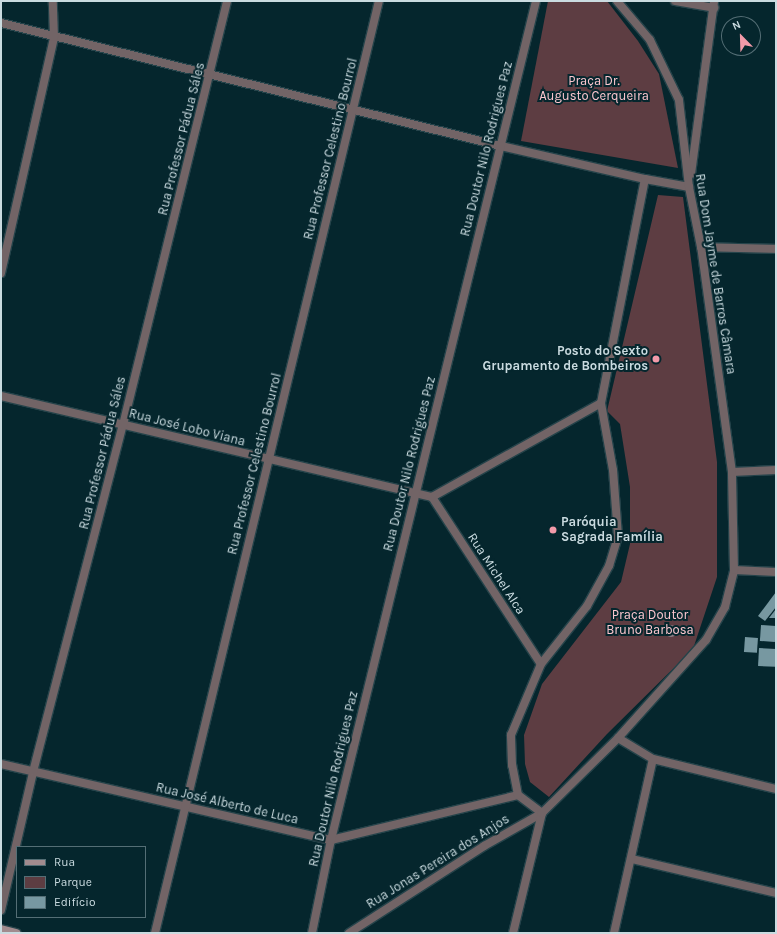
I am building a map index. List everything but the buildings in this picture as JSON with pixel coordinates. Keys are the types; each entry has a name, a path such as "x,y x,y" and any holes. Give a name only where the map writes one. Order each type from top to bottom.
{"street":[{"path":"1,273 54,37 53,1"},
{"name":"Rua Professor Pádua Sáles","path":"1,910 33,772 123,425 210,76 227,1"},
{"name":"Rua Professor Celestino Bourrol","path":"155,933 184,806 379,1"},
{"name":"Rua Doutor Nilo Rodrigues Paz","path":"312,933 331,840 536,1"},
{"name":"Rua Dom Jayme de Barros Câmara","path":"617,1 650,40 679,100 689,187 701,247 732,472 734,570 725,606 706,640 618,738"},
{"path":"1,23 210,76 501,146 645,180 689,187 714,5 675,1"},
{"path":"512,933 542,813 518,795 512,765 511,735 541,664 587,606 609,566 618,536 613,470 601,403 645,180"},
{"path":"701,247 776,249"},
{"name":"Rua José Lobo Viana","path":"1,396 268,460 432,497"},
{"path":"432,497 601,403"},
{"path":"732,472 776,470"},
{"name":"Rua Michel Alca","path":"432,497 541,664"},
{"path":"734,570 776,572"},
{"path":"618,738 653,759 776,789"},
{"name":"Rua Jonas Pereira dos Anjos","path":"349,933 484,846 542,813 618,738"},
{"path":"614,933 632,859 653,759"},
{"name":"Rua José Alberto de Luca","path":"1,764 331,840 518,795"},
{"path":"632,859 776,893"},
{"path":"1,930 16,933"}],"green space":[{"name":"Praça Dr. Augusto Cerqueira","path":"548,1 607,1 638,41 659,74 678,168 521,141"},
{"name":"Praça Doutor Bruno Barbosa","path":"658,195 683,197 717,462 717,577 693,649 607,734 549,797 530,782 525,764 524,735 542,684 621,582 630,544 630,487 620,424 607,411"}],"place":[{"name":"Posto do Sexto Grupamento de Bombeiros","path":"656,359"},
{"name":"Paróquia Sagrada Família","path":"553,530"}]}
